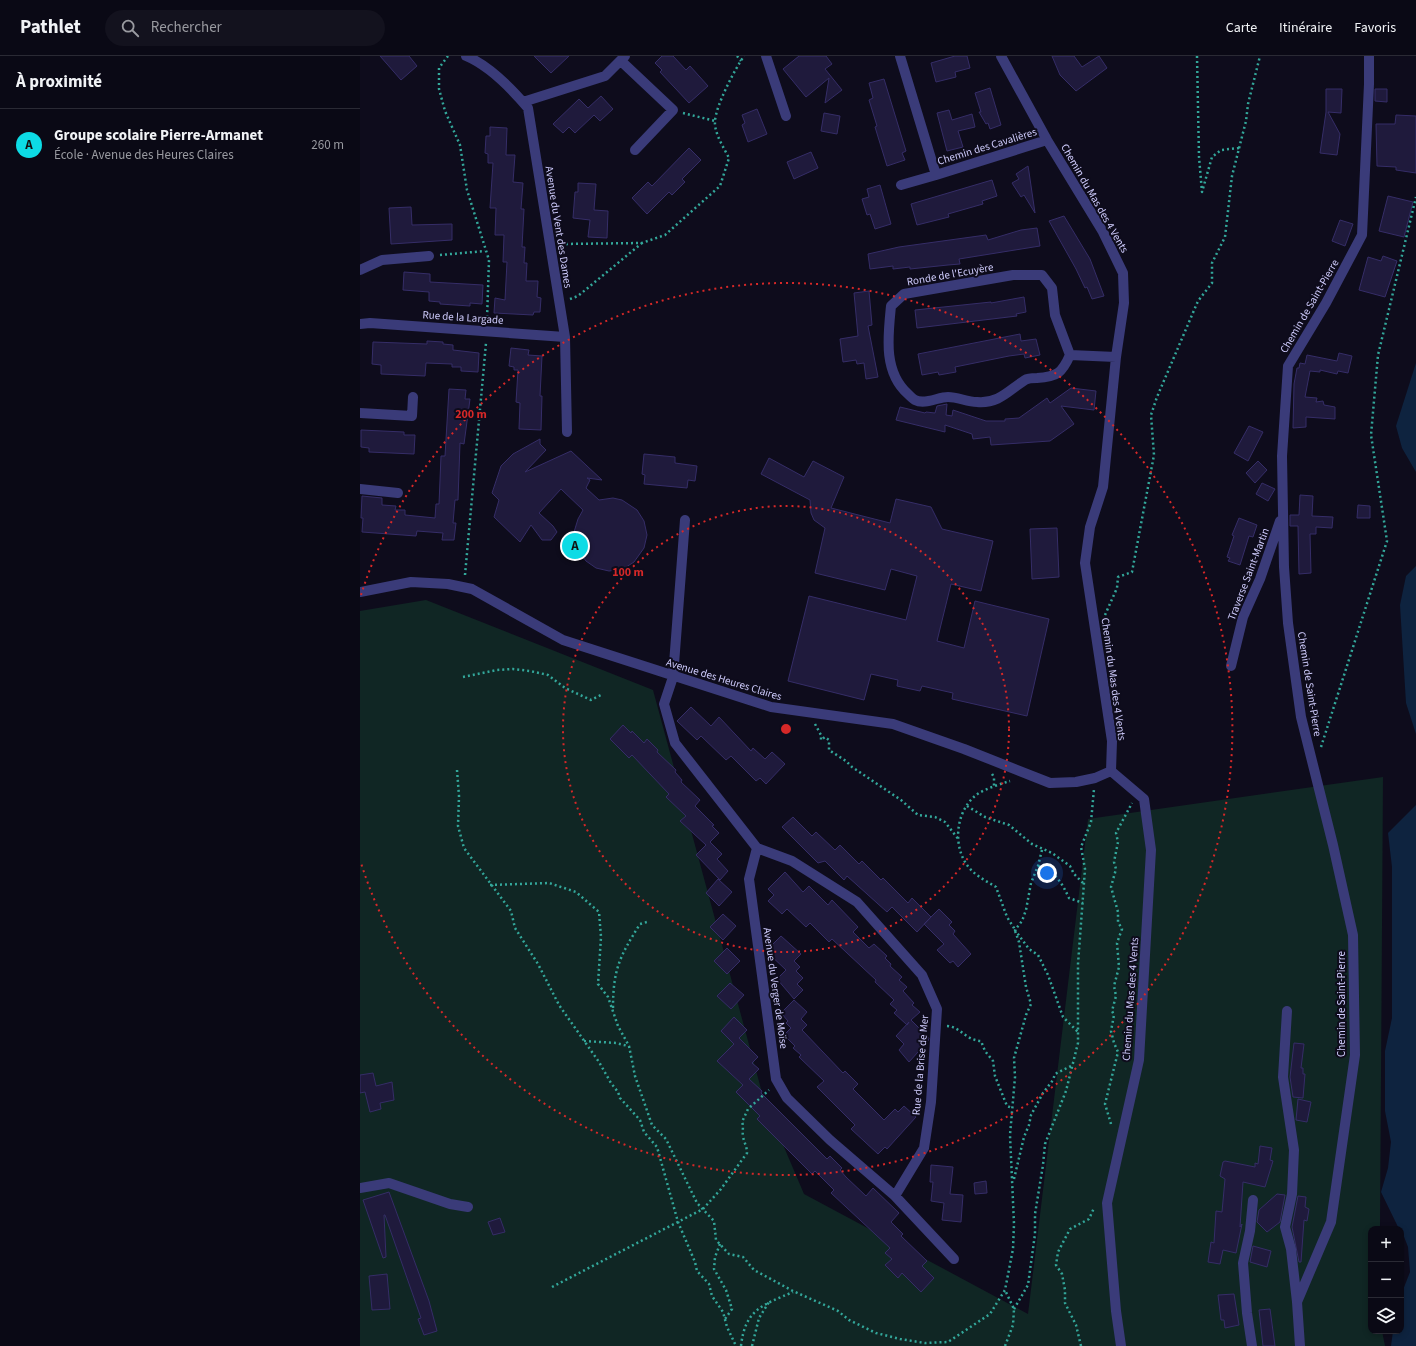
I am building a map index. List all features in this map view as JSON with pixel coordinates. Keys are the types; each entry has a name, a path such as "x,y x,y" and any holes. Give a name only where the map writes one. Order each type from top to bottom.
{"street":[{"name":"Avenue du Vent des Dames","path":"466,56 474,60 512,88 528,108 565,336 567,432"},
{"path":"766,56 786,116"},
{"name":"Chemin des Cavalières","path":"900,56 936,175 1047,140"},
{"name":"Chemin du Mas des 4 Vents","path":"1001,56 1047,140 1103,232 1124,273 1124,303 1116,357 1103,487 1090,526 1085,563 1097,634 1112,741 1111,771 1144,799 1151,850 1140,1060 1107,1203 1116,1311 1121,1346"},
{"name":"Chemin de Saint-Pierre","path":"1300,1346 1297,1302 1331,1222 1355,1055 1353,935 1301,717 1288,623 1282,456 1288,366 1326,303 1362,235 1369,56"},
{"path":"523,102 605,76 623,59 673,110 635,150"},
{"path":"901,185 936,175"},
{"path":"360,270 382,260 429,256"},
{"name":"Ronde de l'Ecuyère","path":"1013,275 1042,275 1052,288 1055,314 1070,355 1064,370 1052,376 1026,378 1005,396 992,401 977,402 961,398 946,397 932,401 915,400 901,388 891,368 888,336 891,306 904,294 1013,275"},
{"name":"Rue de la Largade","path":"360,324 370,322 565,336"},
{"path":"1070,355 1116,357"},
{"path":"360,413 412,416 413,396"},
{"path":"360,489 398,493"},
{"name":"Traverse Saint-Martin","path":"1231,666 1243,617 1260,579 1283,514"},
{"path":"685,520 673,677 664,704 675,743 757,848"},
{"name":"Avenue des Heures Claires","path":"360,592 411,582 448,584 472,589 563,640 673,677 771,707 893,724 964,749 1050,783 1076,782 1095,778 1111,771"},
{"name":"Rue de la Brise de Mer","path":"757,848 792,861 856,902 922,975 937,1009 931,1102 924,1148 895,1196"},
{"name":"Avenue du Verger de Moïse","path":"757,848 749,879 776,1079 787,1098 830,1140 895,1196 954,1259"},
{"path":"1287,1011 1283,1077 1294,1150 1292,1194 1285,1227 1291,1249 1297,1302"},
{"path":"360,1188 389,1183 450,1204 468,1207"},
{"path":"1252,1200 1250,1231 1243,1263 1247,1313 1252,1346"}],"path":[{"path":"448,56 439,68 439,89 445,112 460,145 468,190 489,260 487,331 464,588"},
{"path":"737,56 741,61"},
{"path":"550,244 642,243 665,235 720,186 729,158 721,142 715,121 727,89 744,56"},
{"path":"1197,56 1202,192 1212,157 1221,150 1239,148"},
{"path":"1097,634 1117,588 1118,578 1132,572 1154,455 1151,415 1157,397 1198,301 1212,283 1212,263 1226,237 1232,176 1260,56"},
{"path":"673,110 715,121"},
{"path":"1314,769 1387,541 1371,434 1378,355 1416,197"},
{"path":"559,302 578,296 642,243"},
{"path":"429,256 486,251"},
{"path":"463,677 476,673 513,669 548,675 565,688 591,700 601,695"},
{"path":"814,720 815,727 821,735 821,740 826,737 829,740 829,750 901,800 918,815 935,817 945,822 959,841"},
{"path":"457,770 458,826 464,848 490,885 511,911 515,928 538,964 559,1005 599,1062 618,1092 620,1098 640,1120 644,1132 657,1147 678,1222 698,1271 708,1284 712,1296 723,1312 727,1327 736,1346"},
{"path":"1025,774 1021,778 997,785 978,794 967,806 958,829 960,851 967,865 978,876 996,887 1007,917 1015,930 1029,949 1038,955 1048,975 1063,1017 1078,1033"},
{"path":"1006,1346 1006,1340 1013,1325 1014,1310 1028,1284 1035,1234 1035,1214 1045,1144 1066,1091 1073,1064 1078,1033 1078,964 1085,869 1081,847 1091,822 1095,778"},
{"path":"1112,1126 1105,1104 1118,1052 1114,1043 1112,1031 1114,1015 1112,1011 1116,996 1114,986 1119,967 1118,943 1122,929 1118,922 1118,912 1111,887 1116,869 1114,862 1118,842 1116,832 1138,793"},
{"path":"967,806 985,817 1009,825 1042,850 1052,853 1062,859 1084,884"},
{"path":"490,885 549,883 576,892 600,912 602,937 598,984 608,997 618,1026 629,1046 635,1076 652,1125 666,1139 697,1204 714,1221 716,1240 729,1254 743,1257 754,1270 793,1291 838,1311 849,1320 876,1333 900,1340 925,1343 948,1342 990,1314 1005,1290 1013,1249 1013,1184 1010,1135 1015,1077 1014,1058 1026,1015 1031,1004 1026,987 1015,930 1022,921 1026,910 1031,883 1038,866 1042,850"},
{"path":"1038,866 1049,871 1056,877 1063,885 1068,898 1083,903"},
{"path":"613,1011 613,990 617,964 640,924 647,922"},
{"path":"936,1025 952,1027 964,1036 981,1041 985,1051 993,1061 995,1076 1007,1106 1012,1108"},
{"path":"584,1041 616,1043 629,1046"},
{"path":"1013,1184 1024,1137 1031,1115 1043,1093 1053,1080 1055,1074 1073,1064"},
{"path":"552,1288 703,1209 721,1190 746,1153 747,1146 743,1136 744,1128 742,1122 748,1109 766,1094 776,1079"},
{"path":"1080,1346 1076,1325 1065,1303 1065,1290 1062,1274 1056,1265 1058,1252 1070,1229 1089,1219 1096,1205"},
{"path":"720,1244 715,1258 714,1269 726,1290 732,1309 725,1320"},
{"path":"1005,1290 1014,1310"},
{"path":"741,1346 745,1324 751,1315 770,1302 793,1291"},
{"path":"752,1346 759,1318 770,1302"}],"green space":[{"path":"426,600 653,690 764,1100 804,1194 1028,1314 1088,819 1383,777 1380,1226 1368,1226 1368,1334 1383,1334 1385,1346 360,1346 360,611"}],"water":[{"path":"1416,363 1416,472 1402,448 1396,426"},
{"path":"1416,566 1416,734 1406,703 1400,605 1406,576"},
{"path":"1416,805 1416,1346 1391,1346 1393,1334 1404,1334 1404,1287 1410,1272 1408,1247 1404,1237 1404,1226 1398,1226 1381,1192 1388,1168 1391,1142 1385,1111 1385,1051 1392,1018 1392,867 1388,833"}],"building":[{"path":"380,56 409,56 417,66 401,80"},
{"path":"534,56 569,56 551,73"},
{"path":"662,56 673,56 686,70 690,66 708,86 689,103 660,72 662,70 655,63"},
{"path":"799,56 826,56 832,64 825,69 842,90 825,103 829,78 806,97 783,69"},
{"path":"955,56 967,56 970,68 955,72 956,77 936,82 931,63"},
{"path":"1052,56 1074,56 1082,67 1099,56 1107,68 1076,91 1060,75"},
{"path":"884,79 906,151 902,153 905,160 887,166 875,127 877,126 869,100 873,98 869,83"},
{"path":"990,88 1001,125 990,129 988,123 986,124 979,112 981,112 975,93"},
{"path":"1326,89 1342,89 1341,113 1328,112 1340,134 1337,155 1320,153 1326,112"},
{"path":"1375,89 1387,89 1387,102 1375,101"},
{"path":"601,96 613,109 600,121 594,115 575,133 569,127 563,133 553,124 579,99 588,108"},
{"path":"757,109 767,134 748,142 742,125 745,123 742,115"},
{"path":"949,110 952,120 972,114 975,127 958,131 963,147 947,151 937,113"},
{"path":"824,113 840,116 837,134 821,131"},
{"path":"1396,115 1416,116 1416,173 1396,170 1396,167 1377,166 1376,124 1395,124"},
{"path":"490,127 507,128 506,155 515,155 513,182 523,183 521,209 524,209 522,247 525,247 524,263 527,263 526,281 538,281 537,297 541,298 540,312 534,312 533,315 494,313 495,298 505,300 507,262 503,262 504,235 495,235 496,208 490,208 493,163 488,163 488,154 485,153 486,136 490,136"},
{"path":"689,148 701,160 682,179 685,182 672,195 669,192 647,214 632,198 648,182 652,186"},
{"path":"811,152 818,168 794,179 787,162"},
{"path":"1028,166 1035,213 1024,195 1021,197 1012,183 1019,179 1016,174"},
{"path":"992,180 997,196 982,201 983,204 948,214 949,217 917,225 911,204"},
{"path":"578,183 596,184 594,210 608,211 607,238 588,237 590,220 573,218 575,192 578,192"},
{"path":"880,185 891,224 875,229 870,214 867,215 862,199 869,197 867,189"},
{"path":"1388,196 1413,202 1404,237 1379,231"},
{"path":"411,207 412,225 452,224 452,240 391,244 389,208"},
{"path":"1064,216 1090,259 1104,296 1092,299 1087,287 1085,288 1049,221"},
{"path":"1340,220 1353,224 1345,246 1332,241"},
{"path":"1037,228 1040,246 959,259 960,264 910,269 910,267 893,269 893,266 870,269 868,254 899,247 986,235 988,240 1021,230"},
{"path":"1383,256 1397,261 1385,297 1359,290 1368,257 1381,261"},
{"path":"404,272 430,274 430,282 483,285 482,304 470,303 470,306 440,304 440,302 429,301 429,292 403,290"},
{"path":"869,291 872,325 868,326 878,377 866,379 864,363 857,364 856,360 843,362 840,339 858,336 854,293"},
{"path":"1024,297 1026,312 1016,314 1017,316 917,328 915,310 991,303"},
{"path":"1020,334 1021,341 1036,339 1040,355 1025,358 1024,354 1009,356 955,367 956,372 939,375 938,372 922,375 918,354"},
{"path":"427,341 443,342 443,344 453,345 453,350 479,353 478,372 461,371 461,367 452,367 452,364 426,363 425,376 381,374 381,365 372,364 373,342 427,344"},
{"path":"511,348 529,350 528,355 542,356 540,396 542,396 541,430 519,429 520,403 516,402 518,370 514,370 514,367 509,366"},
{"path":"1339,353 1352,356 1348,373 1338,371 1337,374 1320,370 1320,372 1310,371 1305,397 1317,398 1316,402 1323,401 1324,405 1335,407 1335,419 1306,417 1306,427 1293,428 1294,384 1297,368 1299,368 1300,363 1305,364 1307,355 1337,361"},
{"path":"1071,388 1096,391 1094,410 1061,406 1074,424 1050,441 991,445 990,437 973,439 972,434 945,425 945,432 896,420 900,407 925,413 935,413 937,406 947,404 946,415 952,416 953,410 986,421 1005,421 1005,419 1019,418 1047,398 1050,403"},
{"path":"449,389 466,390 465,399 470,399 464,444 460,443 458,500 455,500 453,523 456,523 454,540 442,540 443,533 417,531 416,536 362,532 362,496 382,498 382,505 396,506 395,510 405,510 405,515 435,518 436,504 439,504 441,456 445,456"},
{"path":"1249,426 1263,432 1248,461 1234,453"},
{"path":"361,430 404,432 404,435 415,435 414,454 369,452 369,448 361,447"},
{"path":"540,439 540,444 546,450 525,472 571,451 602,480 587,478 590,480 586,488 599,500 613,498 622,500 637,510 644,521 647,535 644,548 634,562 623,569 609,571 596,568 586,561 578,550 574,532 578,519 583,510 561,489 539,513 553,526 557,532 551,540 542,540 531,525 520,542 494,517 499,500 492,493 501,466 513,454"},
{"path":"644,454 675,457 675,463 697,466 695,481 688,480 687,488 644,484 645,475 642,474"},
{"path":"769,458 804,477 813,461 844,477 831,508 890,523 896,499 931,507 942,529 993,541 981,591 951,584 937,641 964,648 975,601 1049,619 1027,716 952,699 953,693 922,686 920,691 897,686 898,680 871,674 864,700 788,681 809,596 906,620 917,576 891,569 885,590 815,573 825,528 814,520 811,513 810,500 761,474"},
{"path":"1258,461 1267,470 1255,483 1246,473"},
{"path":"1262,483 1275,489 1268,501 1256,494"},
{"path":"1300,495 1313,496 1312,516 1333,517 1332,528 1316,527 1316,534 1310,534 1311,573 1299,574 1298,526 1290,526 1290,515 1299,515"},
{"path":"1358,505 1370,506 1370,518 1357,518"},
{"path":"1239,518 1257,525 1253,537 1249,536 1240,565 1228,561 1230,558 1227,557 1234,536 1232,535"},
{"path":"1057,528 1059,577 1032,579 1030,529"},
{"path":"691,707 711,726 719,717 751,751 753,748 765,759 772,752 785,764 766,784 760,778 756,781 731,756 726,760 701,736 697,740 677,721"},
{"path":"623,725 631,733 632,731 644,743 647,739 658,750 657,752 676,770 675,772 682,780 681,782 700,800 695,806 714,825 712,826 719,833 710,842 722,854 717,859 728,871 720,880 696,855 706,845 680,821 686,816 666,797 669,794 632,755 629,758 610,739"},
{"path":"793,817 812,836 816,832 835,850 840,845 859,864 862,861 881,880 883,878 908,903 912,898 931,917 917,932 892,907 887,912 847,876 844,880 825,861 818,863 782,827"},
{"path":"785,872 803,892 809,886 828,905 832,900 858,927 853,932 869,948 874,944 887,956 885,958 891,964 890,966 902,977 899,980 907,987 903,991 914,1003 912,1005 920,1012 911,1020 929,1038 909,1062 899,1050 904,1044 896,1036 907,1025 894,1013 897,1010 890,1004 894,1000 875,982 876,980 832,939 829,942 810,923 806,927 787,909 782,914 768,901 774,895 768,889"},
{"path":"718,879 732,892 719,906 706,893"},
{"path":"939,909 952,922 949,925 955,931 953,934 971,954 958,967 953,961 950,963 937,950 944,944 924,924"},
{"path":"723,914 736,926 723,940 710,927"},
{"path":"781,936 801,954 794,961 800,967 796,971 803,978 797,984 803,990 794,999 777,979 786,970 766,951"},
{"path":"727,948 740,961 727,974 714,961"},
{"path":"730,983 744,995 731,1009 717,996"},
{"path":"794,1000 807,1012 801,1019 807,1025 802,1030 843,1073 845,1071 858,1084 853,1089 884,1120 895,1109 898,1112 904,1106 916,1117 887,1149 885,1147 878,1154 851,1129 855,1125 817,1087 824,1081 799,1057 801,1055 793,1048 795,1046 784,1035 791,1028 786,1023 788,1021 781,1013"},
{"path":"734,1017 747,1030 739,1038 758,1057 752,1063 759,1069 749,1079 827,1159 830,1156 842,1168 840,1170 846,1177 866,1196 873,1188 899,1213 891,1222 903,1234 901,1236 927,1261 922,1266 934,1278 921,1292 902,1273 898,1278 885,1265 892,1259 885,1253 890,1248 831,1193 834,1190 815,1171 812,1174 757,1119 760,1116 736,1092 743,1085 717,1061 734,1044 721,1031"},
{"path":"1294,1043 1304,1044 1301,1068 1303,1068 1303,1074 1305,1074 1303,1098 1293,1097 1290,1077"},
{"path":"373,1073 376,1086 392,1082 394,1100 380,1103 381,1109 370,1112 365,1092 360,1093 360,1075"},
{"path":"1298,1099 1311,1102 1307,1122 1296,1120"},
{"path":"1260,1146 1272,1148 1270,1160 1273,1161 1265,1187 1243,1182 1240,1227 1242,1224 1236,1253 1223,1250 1220,1264 1208,1262 1211,1242 1214,1243 1216,1211 1222,1212 1225,1179 1220,1176 1223,1162 1225,1161 1255,1167 1255,1163 1258,1164"},
{"path":"931,1165 953,1167 950,1194 963,1195 961,1222 942,1220 944,1203 931,1201 933,1182 930,1182"},
{"path":"986,1181 987,1193 975,1194 974,1183"},
{"path":"389,1192 429,1301 437,1331 424,1335 418,1319 421,1318 385,1215 386,1257 383,1258 363,1200"},
{"path":"1277,1194 1285,1195 1280,1222 1267,1232 1257,1222 1259,1210"},
{"path":"1298,1196 1306,1197 1305,1207 1309,1209 1307,1221 1304,1220 1301,1262 1299,1262 1292,1227"},
{"path":"500,1218 505,1232 493,1235 488,1222"},
{"path":"1253,1246 1271,1251 1267,1267 1250,1262"},
{"path":"387,1274 390,1309 372,1310 369,1276"},
{"path":"1234,1294 1239,1325 1225,1328 1224,1320 1221,1320 1218,1295"},
{"path":"1270,1309 1275,1346 1263,1346 1259,1310"}],"place":[{"name":"Groupe scolaire Pierre-Armanet","path":"575,546"}]}
